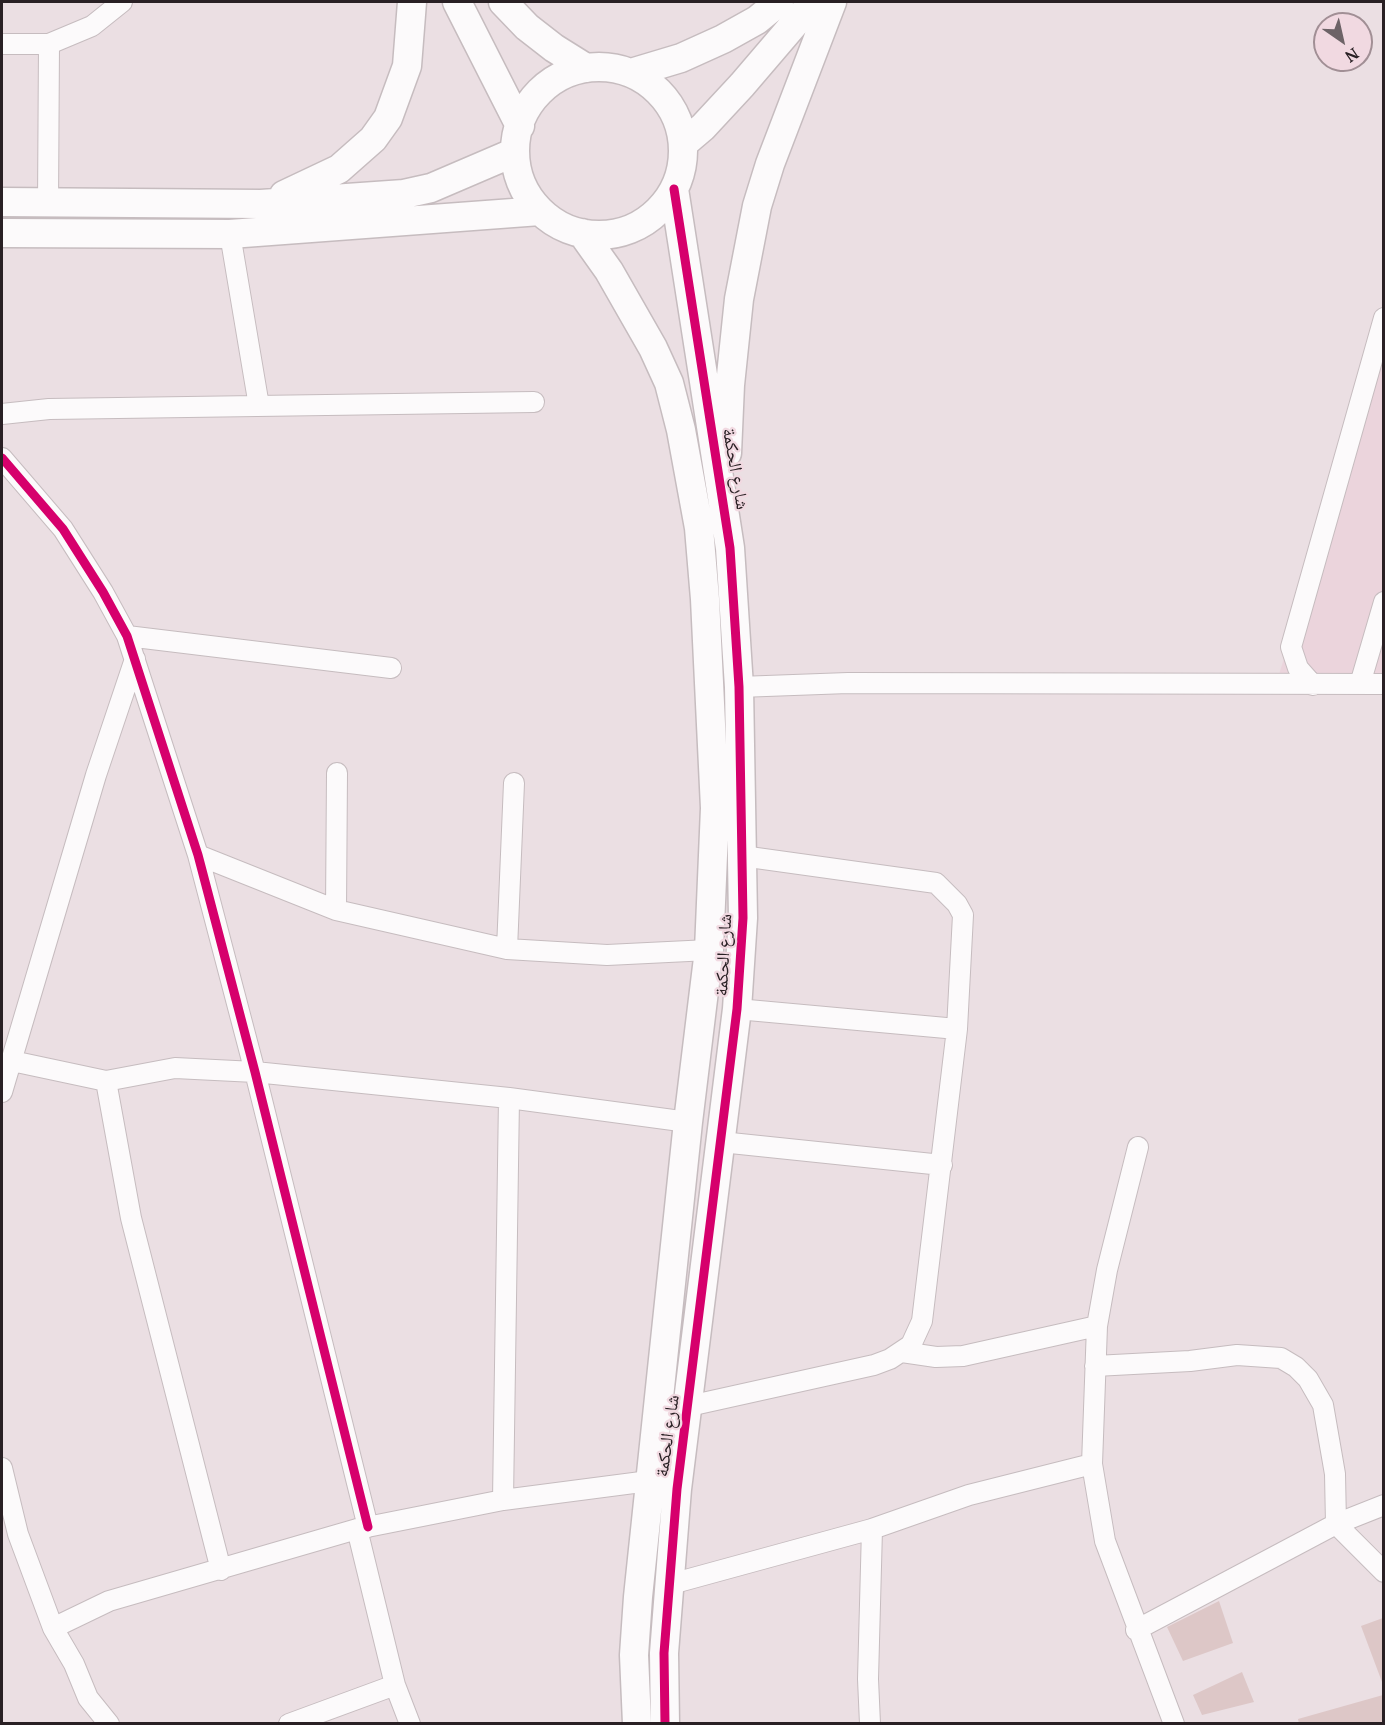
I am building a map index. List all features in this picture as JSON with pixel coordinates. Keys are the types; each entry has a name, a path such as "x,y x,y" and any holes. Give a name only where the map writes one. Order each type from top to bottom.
{"street":[{"path":"2,44 49,44 92,26 122,2"},
{"path":"261,204 318,181 339,169 373,140 388,118 407,66 412,2"},
{"path":"2,202 261,204 413,192 431,188 517,139 525,112 545,88 571,72 586,68 609,68 631,73 645,80 667,101 680,129 683,159 674,189 655,214 628,230 613,234 582,233 553,221 540,211 523,186 517,139 457,2"},
{"path":"503,2 527,27 554,48 586,68"},
{"path":"631,73 681,58 723,39 757,20 779,2"},
{"path":"683,144 703,128 813,2"},
{"path":"725,503 730,385 739,299 757,206 770,164 831,2"},
{"path":"48,204 49,44"},
{"name":"شارع الحكمة","path":"665,1724 664,1653 677,1489 737,1009 743,918 739,687 725,503 674,189"},
{"path":"2,232 230,234 540,211"},
{"name":"شارع الحكمة","path":"582,233 609,272 653,348 669,383 683,441 699,528 710,682 715,807 709,950 649,1481 634,1654 637,1724"},
{"path":"230,234 259,406"},
{"path":"1313,685 1298,668 1293,657 1292,638 1383,318"},
{"path":"2,414 49,409 534,402"},
{"path":"2,458 63,529 104,592 127,636 135,659 198,855 255,1072 363,1528 395,1685 410,1724"},
{"path":"1360,684 1383,602"},
{"path":"127,636 391,668"},
{"path":"2,1092 96,775 135,659"},
{"path":"739,687 848,683 1383,684"},
{"path":"336,910 337,773"},
{"path":"507,949 514,783"},
{"path":"198,855 336,910 507,949 607,955 709,950"},
{"path":"689,1406 874,1365 902,1352 916,1339 922,1321 957,1029 963,915 957,904 936,883 742,856"},
{"path":"737,1009 957,1029"},
{"path":"12,1061 106,1081 175,1068 255,1072 508,1098 688,1122"},
{"path":"106,1081 131,1218 221,1570"},
{"path":"503,1500 508,1098"},
{"path":"721,1142 942,1165"},
{"path":"1138,1147 1107,1270 1097,1326 1092,1464 1105,1541 1136,1630 1174,1724"},
{"path":"902,1352 936,1358 963,1356 1097,1326"},
{"path":"1095,1366 1253,1355 1281,1358 1296,1367 1308,1379 1323,1405 1335,1474 1336,1524 1383,1572"},
{"path":"671,1584 872,1529 969,1495 1092,1464"},
{"path":"2,1468 18,1534 53,1628 74,1664 88,1698 109,1724"},
{"path":"53,1628 109,1601 363,1528 503,1500 649,1481"},
{"path":"1136,1630 1336,1524 1383,1505"},
{"path":"870,1724 868,1679 872,1529"},
{"path":"289,1724 395,1685"}],"shaded area":[{"path":"1383,342 1383,681 1276,684"}],"building":[{"path":"1219,1601 1233,1643 1183,1661 1167,1627"},
{"path":"1383,1618 1383,1682 1382,1682 1361,1626"},
{"path":"1242,1672 1254,1702 1202,1715 1193,1695"},
{"path":"1383,1695 1383,1724 1299,1724 1298,1719"}],"cycle path":[{"path":"665,1724 664,1653 677,1489 737,1009 743,918 739,687 730,548 674,189"},
{"path":"2,458 63,529 103,592 127,636 198,855 255,1072 368,1527"}]}
